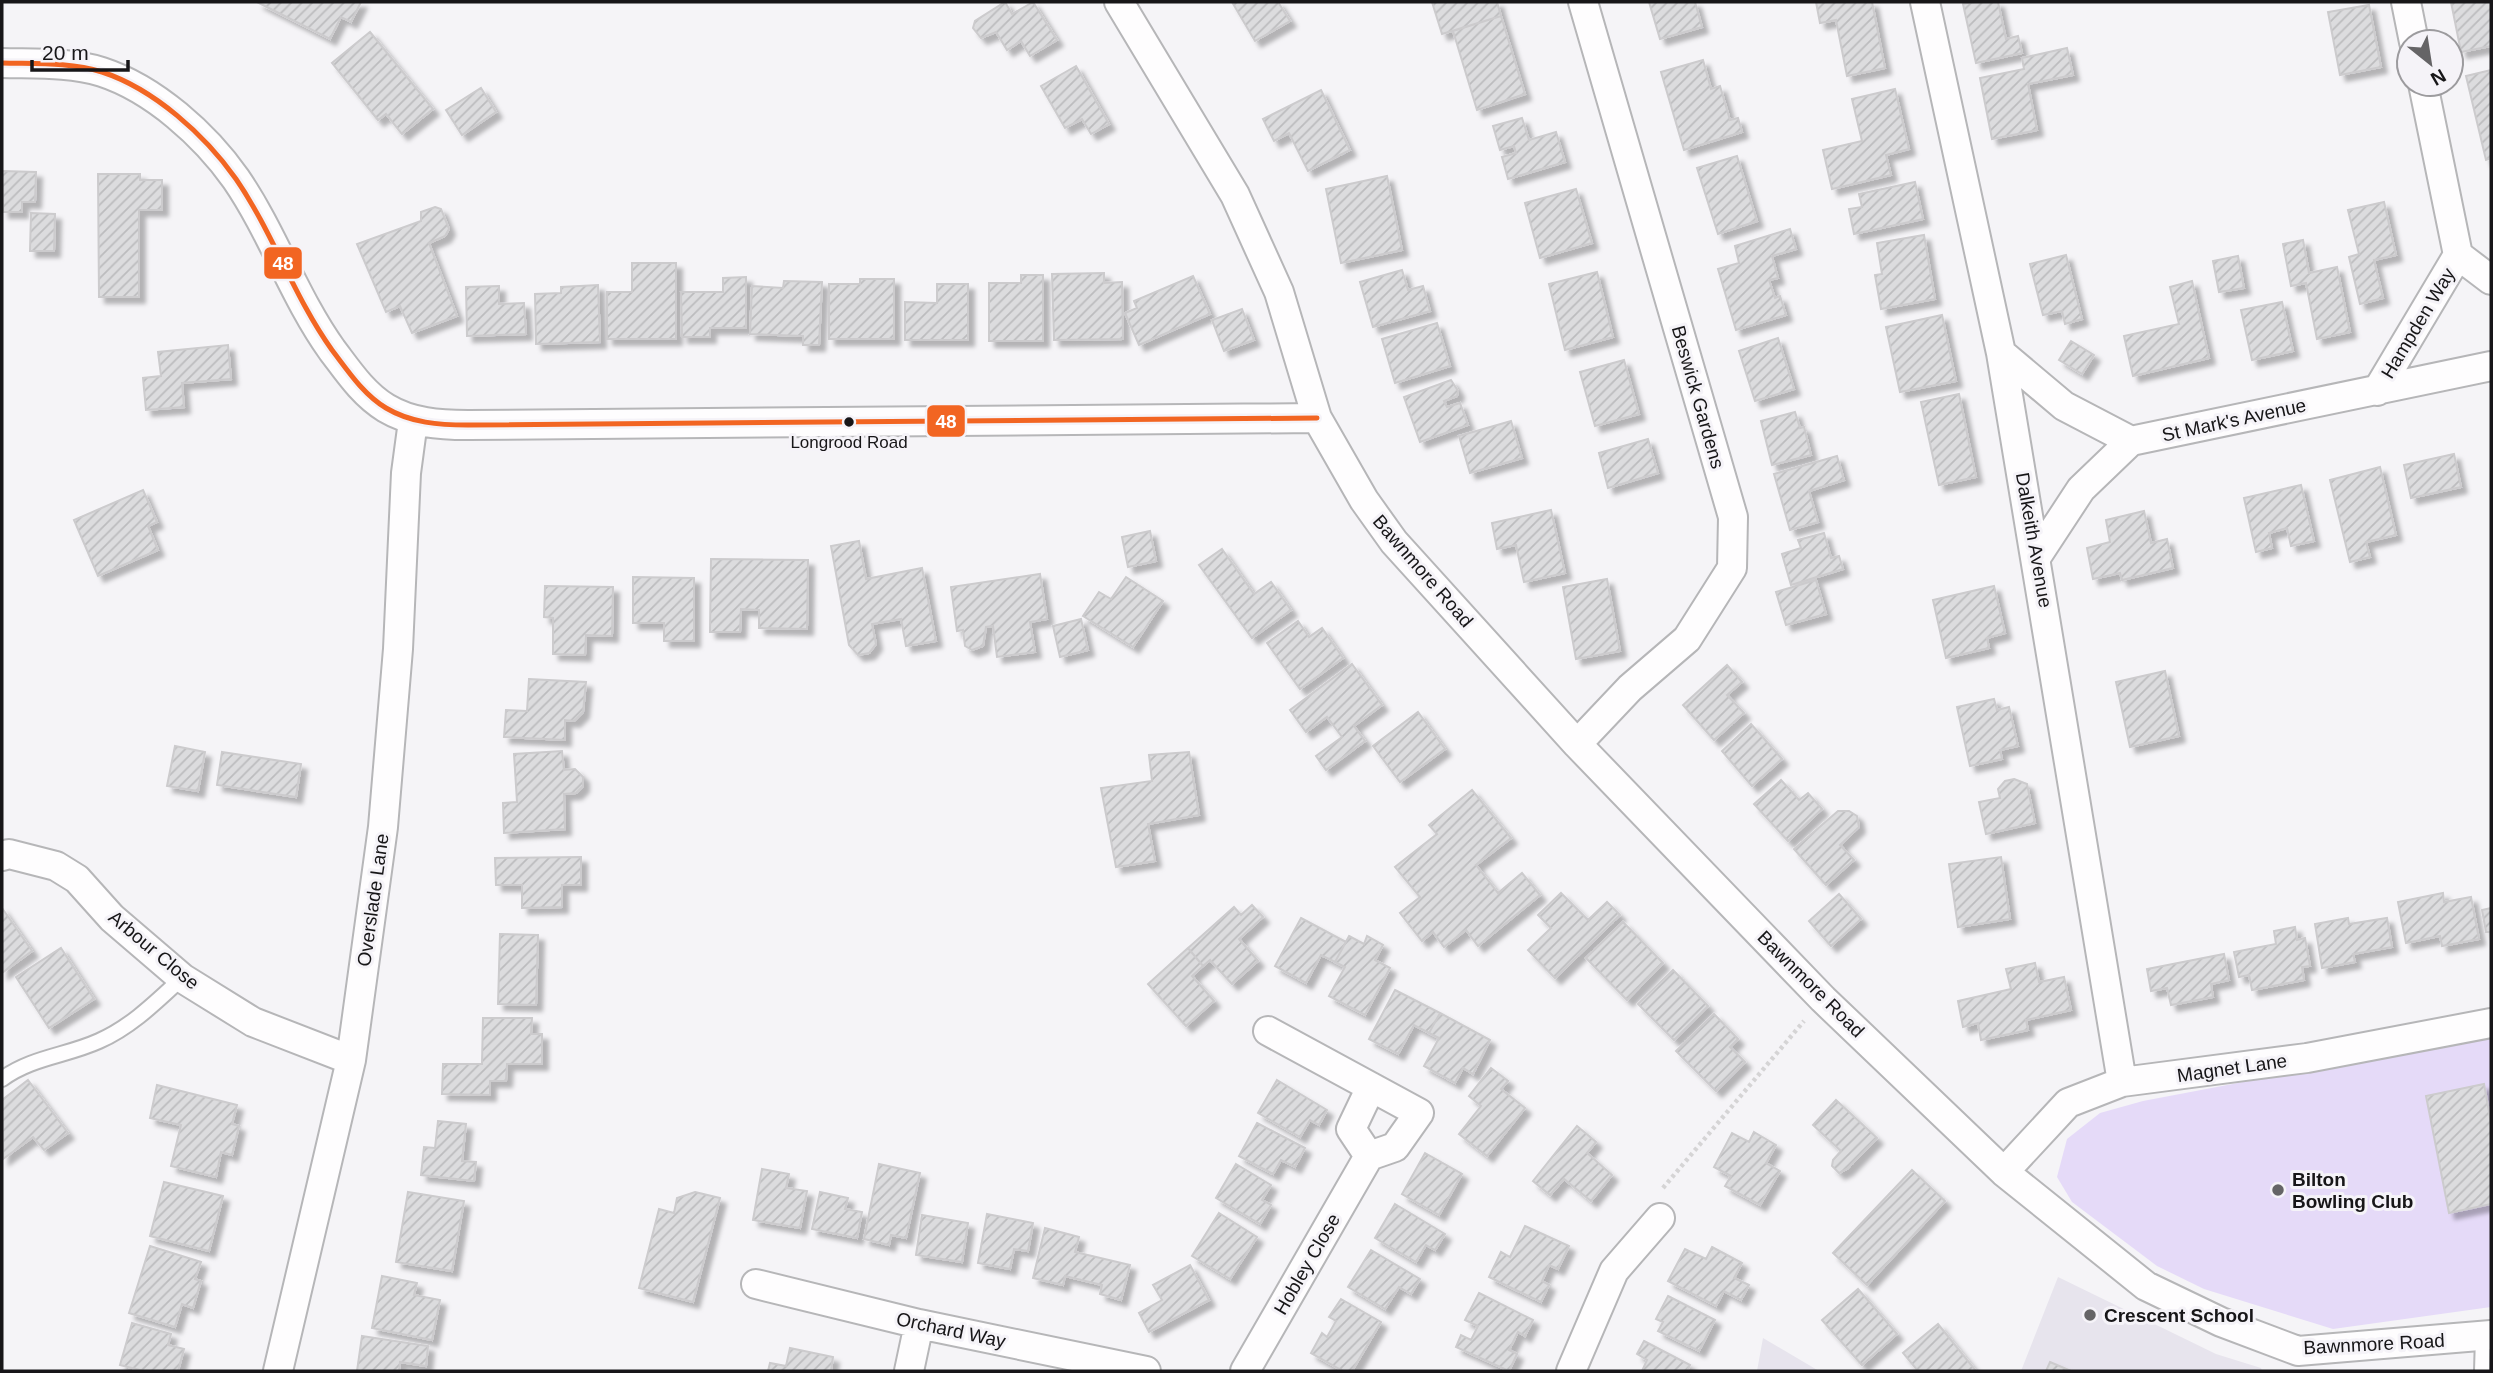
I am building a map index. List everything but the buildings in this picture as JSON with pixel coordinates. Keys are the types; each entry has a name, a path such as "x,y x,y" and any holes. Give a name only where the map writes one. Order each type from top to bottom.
{"street":[{"path":"2,63 64,65 101,72 139,89 178,115 236,179 319,332 355,382 385,407 413,421 481,425 1317,418 1279,292 1235,195 1119,2"},
{"name":"Beswick Gardens","path":"1577,744 1630,688 1687,639 1732,568 1733,530 1733,517 1583,2"},
{"name":"Dalkeith Avenue","path":"1925,2 2001,353 2037,556 2122,1082"},
{"path":"2406,2 2411,28"},
{"name":"Hampden Way","path":"2426,98 2458,255 2491,280"},
{"name":"Hampden Way","path":"2377,391 2458,255"},
{"path":"2001,353 2064,406 2131,442 2081,489 2037,556"},
{"name":"St Mark's Avenue","path":"2131,442 2491,366"},
{"name":"Bawnmore Road","path":"1317,418 1364,500 1394,542 1577,744 1823,999 2004,1172 2146,1286 2299,1361 2487,1335"},
{"name":"Overslade Lane","path":"278,1371 351,1060 383,827 398,649 406,473 413,421"},
{"name":"Arbour Close","path":"2,856 9,854 56,866 77,879 112,918 181,978 253,1021 351,1060"},
{"name":"Magnet Lane","path":"2004,1172 2068,1103 2122,1082 2307,1058 2491,1023"},
{"path":"1268,1031 1419,1113 1395,1147 1369,1156 1351,1129 1371,1087"},
{"name":"Hobley Close","path":"1245,1371 1369,1156"},
{"path":"1571,1371 1614,1271 1660,1218"},
{"name":"Orchard Way","path":"756,1284 919,1324 1146,1371"},
{"path":"909,1371 919,1324"}],"lane":[{"path":"2,1079 33,1060 96,1043 121,1031 181,978"},
{"path":"2482,1371 2487,1335"}],"path":[{"path":"1660,1218 1661,1191 1823,999"}],"shaded area":[{"name":"Bilton Bowling Club","path":"2491,1035 2491,1307 2333,1329 2204,1289 2157,1266 2072,1202 2057,1177 2067,1139 2100,1113 2143,1101"},
{"name":"Crescent School","path":"2058,1277 2216,1354 2261,1368 2262,1371 2021,1371"},
{"path":"1763,1338 1819,1371 1757,1371"}],"transit line":[{"name":"48","path":"2,63 65,65 102,72 141,90 177,115 209,146 236,179 318,330 350,374 386,408 415,420 468,425 1317,418"}],"place":[{"name":"Longrood Road","path":"849,422"},
{"name":"Bilton Bowling Club","path":"2278,1190"},
{"name":"Crescent School","path":"2090,1315"}]}
